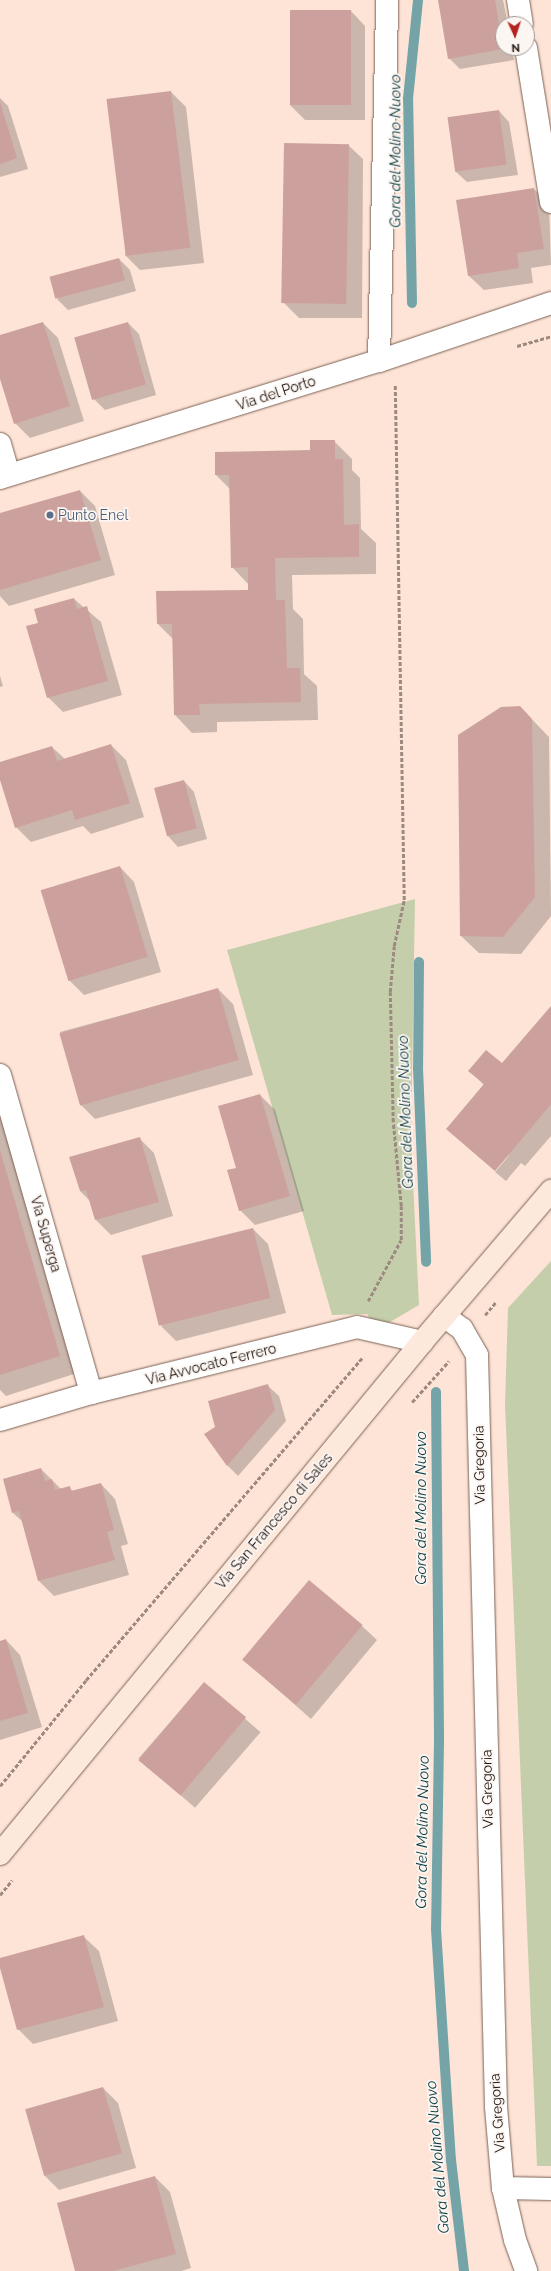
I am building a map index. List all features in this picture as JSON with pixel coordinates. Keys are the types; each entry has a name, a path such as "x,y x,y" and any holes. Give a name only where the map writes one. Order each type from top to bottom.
{"main road":[{"name":"Via San Francesco di Sales","path":"0,1854 422,1342 551,1191"}],"street":[{"path":"386,358 387,0"},
{"path":"518,0 521,16"},
{"path":"527,56 551,202"},
{"name":"Via del Porto","path":"5,477 386,358 551,303"},
{"path":"0,444 5,477"},
{"name":"Via Superga","path":"0,1076 91,1393"},
{"name":"Via Gregoria","path":"444,1316 462,1329 477,1355 496,2107 503,2188 515,2240 526,2271"},
{"name":"Via Avvocato Ferrero","path":"0,1420 91,1393 357,1327 386,1335 422,1342"},
{"path":"503,2188 551,2190"}],"path":[{"path":"357,1327 401,1240 401,1206 393,1122 390,992 394,946 404,900 386,358"},
{"path":"0,1786 102,1662 362,1358 386,1335"}],"green space":[{"path":"415,899 411,1140 419,1305 378,1329 367,1314 332,1315 227,950"},
{"path":"551,1261 551,2166 537,2166 505,1404 508,1308"}],"building":[{"path":"438,0 495,0 498,16 495,16 495,50 448,59"},
{"path":"290,10 351,10 351,105 290,105"},
{"path":"171,91 190,248 126,256 106,99"},
{"path":"0,102 17,158 0,164"},
{"path":"499,110 507,164 455,172 448,117"},
{"path":"284,143 349,144 346,304 281,303"},
{"path":"534,188 544,249 517,253 519,268 468,276 456,200"},
{"path":"119,258 125,280 55,299 49,277"},
{"path":"43,322 70,406 14,424 0,379 0,335"},
{"path":"128,322 146,384 92,400 74,337"},
{"path":"310,440 335,440 335,459 343,459 344,525 359,524 359,557 275,558 276,600 285,600 287,668 300,668 301,702 199,704 200,715 174,715 172,624 157,624 156,591 248,590 248,567 231,568 229,475 215,475 215,452 310,450"},
{"path":"80,490 101,560 0,590 0,513"},
{"path":"74,598 77,609 87,606 108,681 47,698 26,626 38,623 34,609"},
{"path":"520,706 532,719 535,897 503,937 460,936 458,735 501,707"},
{"path":"111,744 130,803 75,820 72,810 15,828 0,780 0,762 52,746 57,761"},
{"path":"184,780 197,828 167,836 154,788"},
{"path":"120,866 148,957 68,981 41,890"},
{"path":"218,988 239,1060 80,1106 59,1033"},
{"path":"551,1006 551,1104 495,1171 446,1129 484,1084 468,1071 486,1050 502,1063"},
{"path":"260,1094 290,1196 239,1211 227,1170 236,1168 218,1106"},
{"path":"140,1137 159,1202 95,1220 86,1190 80,1191 69,1157"},
{"path":"0,1150 60,1356 0,1375"},
{"path":"253,1228 270,1298 159,1326 141,1256"},
{"path":"268,1384 275,1410 227,1466 204,1434 215,1427 208,1401"},
{"path":"41,1468 45,1481 52,1479 55,1490 70,1486 71,1491 101,1483 114,1530 107,1532 115,1560 38,1581 19,1511 12,1513 3,1479"},
{"path":"309,1580 363,1625 296,1705 242,1660"},
{"path":"6,1639 28,1713 0,1721 0,1641"},
{"path":"204,1682 246,1717 181,1795 138,1760"},
{"path":"84,1935 104,2007 17,2030 0,1968 0,1958"},
{"path":"103,2087 122,2153 44,2176 25,2109"},
{"path":"155,2176 176,2254 113,2271 75,2271 57,2203"}],"waterway":[{"name":"Gora del Molino Nuovo","path":"412,303 408,99 418,0"},
{"name":"Gora del Molino Nuovo","path":"419,962 418,1068 426,1262"},
{"name":"Gora del Molino Nuovo","path":"436,1392 439,1741 436,1929 451,2160 464,2271"}],"place":[{"name":"Punto Enel","path":"50,515"}]}
